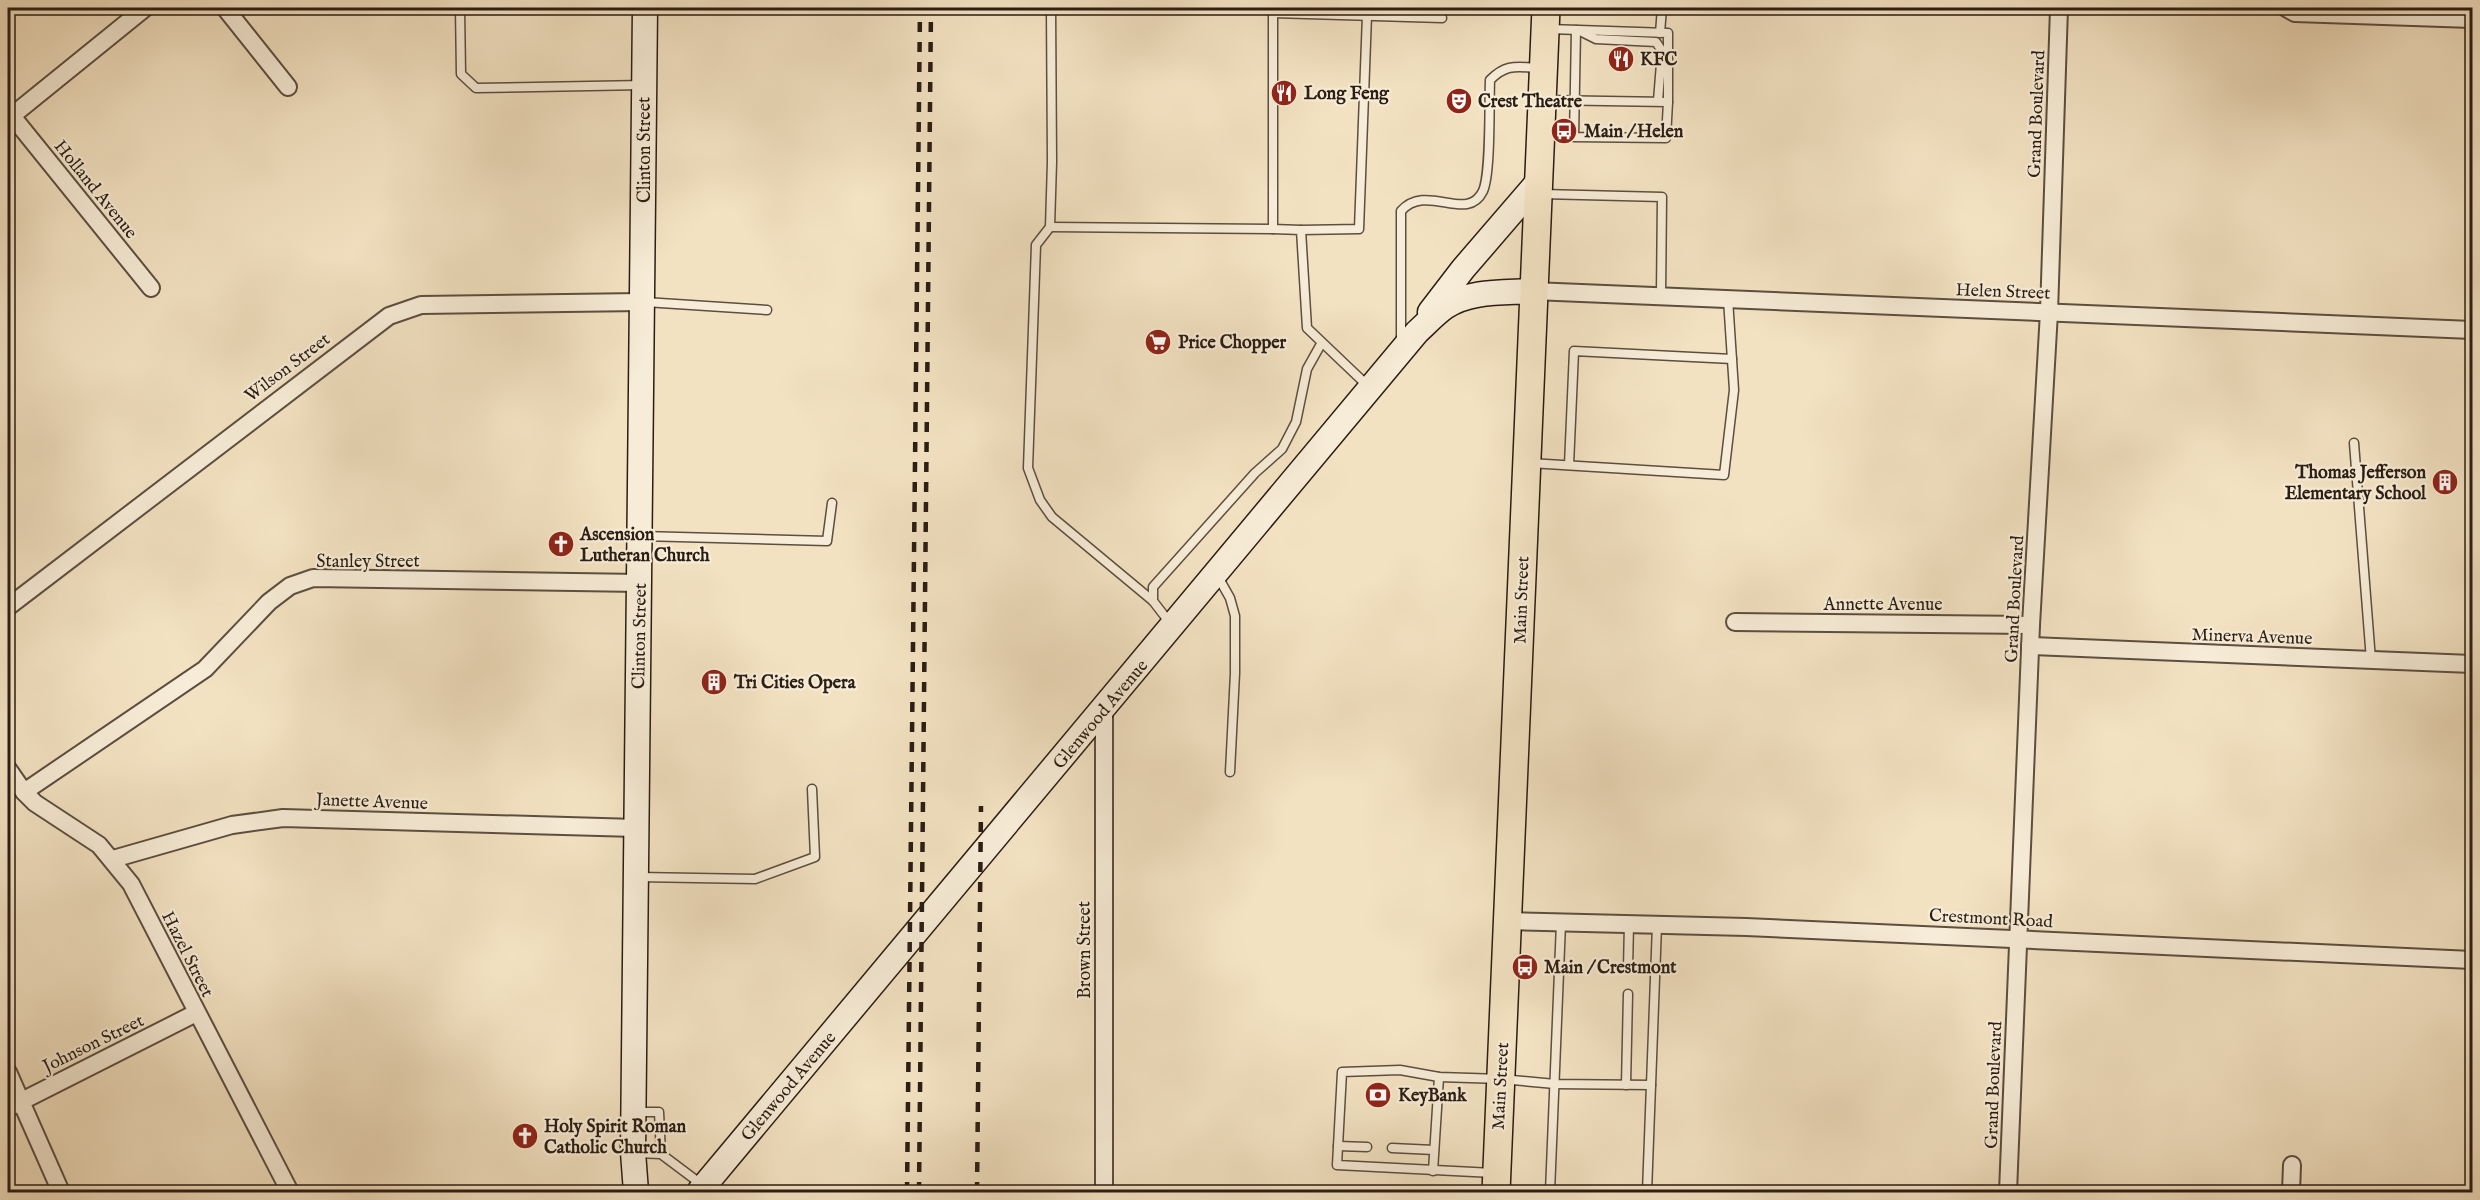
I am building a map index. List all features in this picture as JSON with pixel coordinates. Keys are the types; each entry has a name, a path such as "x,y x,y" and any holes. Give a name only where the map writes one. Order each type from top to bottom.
{"main road":[{"name":"Main Street","path":"1496,1183 1546,18"}],"street":[{"path":"10,117 145,8"},
{"path":"225,8 288,87"},
{"name":"Clinton Street","path":"636,1192 633,1112 645,8"},
{"name":"Grand Boulevard","path":"2008,1192 2030,646 2049,312 2060,8"},
{"path":"2286,8 2295,13 2472,20"},
{"name":"Holland Avenue","path":"10,117 151,288"},
{"path":"1417,332 1455,277 1538,188"},
{"name":"Helen Street","path":"1533,291 2472,330"},
{"name":"Glenwood Avenue","path":"701,1189 1417,332 1446,306 1463,298 1477,294 1533,291"},
{"name":"Wilson Street","path":"8,607 388,316 421,305 642,302"},
{"name":"Stanley Street","path":"24,792 205,669 269,602 290,586 312,578 640,583"},
{"name":"Annette Avenue","path":"1735,622 2031,625"},
{"name":"Minerva Avenue","path":"2030,646 2472,664"},
{"name":"Brown Street","path":"1104,708 1104,1192"},
{"name":"Hazel Street","path":"8,769 35,803 99,845 131,884 290,1192"},
{"name":"Janette Avenue","path":"113,860 232,825 282,818 636,828"},
{"name":"Crestmont Road","path":"1508,921 2019,939 2472,960"},
{"name":"Johnson Street","path":"14,1104 196,1013"},
{"path":"8,1072 14,1104 61,1192"},
{"path":"2290,1192 2292,1165"}],"lane":[{"path":"460,8 460,74 476,88 644,85"},
{"path":"1051,8 1050,227 1036,246 1028,468 1040,500 1052,518 1153,601 1173,626"},
{"path":"1660,33 1662,8"},
{"path":"1273,229 1273,10 1442,18"},
{"path":"1050,227 1359,229 1367,15"},
{"path":"1546,18 1578,30 1596,39 1656,42 1662,51 1666,138 1574,137 1578,30"},
{"path":"1578,30 1668,33 1663,102"},
{"path":"1401,352 1401,212 1408,203 1418,199 1467,205 1477,200 1484,190 1487,163 1490,80 1500,70 1509,67 1543,68"},
{"path":"1541,100 1663,102"},
{"path":"1538,188 1662,197 1661,296"},
{"path":"1301,230 1307,328 1321,344 1371,388"},
{"path":"1526,463 1724,475 1734,390 1728,299"},
{"path":"642,302 767,310"},
{"path":"1153,601 1153,587 1164,572 1255,473 1282,449 1296,422 1307,369 1321,344"},
{"path":"1569,465 1574,351 1732,359"},
{"path":"2354,443 2372,660"},
{"path":"641,536 827,541 832,503"},
{"path":"1216,573 1230,598 1235,616 1235,673 1230,772"},
{"path":"635,878 755,879 815,857 812,789"},
{"path":"1550,1192 1561,923"},
{"path":"1628,969 1629,924"},
{"path":"1647,1192 1657,925"},
{"path":"1626,1085 1628,994"},
{"path":"1496,1183 1433,1171 1337,1165 1342,1072 1400,1070 1439,1077 1555,1084 1651,1085"},
{"path":"1433,1171 1439,1077"},
{"path":"633,1112 659,1112 661,1154"},
{"path":"1338,1146 1367,1147"},
{"path":"1392,1148 1434,1150"},
{"path":"633,1152 661,1154 701,1189"}],"railway":[{"path":"907,1192 920,8"},
{"path":"919,1192 931,8"},
{"path":"977,1192 981,806"}],"place":[{"name":"KFC","path":"1621,59"},
{"name":"Long Feng","path":"1284,93"},
{"name":"Crest Theatre","path":"1459,101"},
{"name":"Main / Helen","path":"1564,131"},
{"name":"Price Chopper","path":"1158,342"},
{"name":"Thomas Jefferson Elementary School","path":"2445,482"},
{"name":"Ascension Lutheran Church","path":"561,544"},
{"name":"Tri Cities Opera","path":"714,682"},
{"name":"Main / Crestmont","path":"1525,967"},
{"name":"KeyBank","path":"1378,1095"},
{"name":"Holy Spirit Roman Catholic Church","path":"525,1136"}]}
